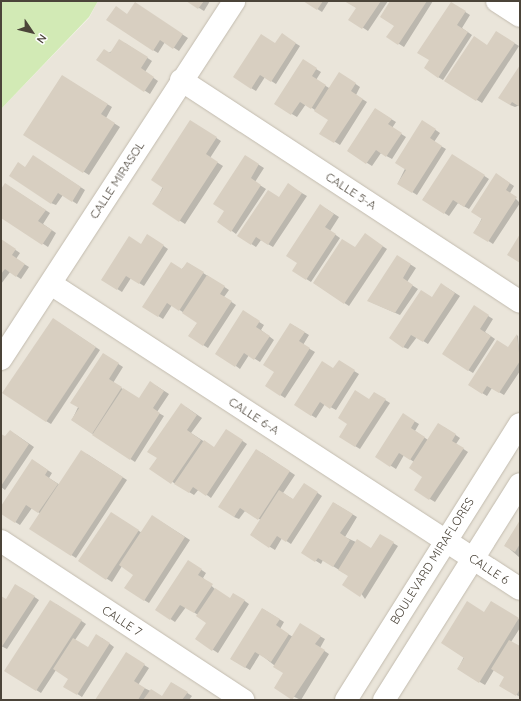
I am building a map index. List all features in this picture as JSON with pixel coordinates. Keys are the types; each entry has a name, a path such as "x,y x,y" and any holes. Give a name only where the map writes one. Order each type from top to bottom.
{"street":[{"name":"CALLE MIRASOL","path":"1,359 51,284 181,80 234,1"},
{"path":"497,1 520,16"},
{"name":"CALLE 5-A","path":"181,80 520,302"},
{"name":"CALLE 6-A","path":"51,284 458,549"},
{"name":"BOULEVARD MIRAFLORES","path":"384,700 520,424"},
{"name":"BOULEVARD MIRAFLORES","path":"346,700 458,549 520,484"},
{"name":"CALLE 7","path":"1,541 243,700"},
{"name":"CALLE 6","path":"458,549 520,589"}],"shaded area":[{"path":"98,1 520,1 520,700 1,700 1,109 89,18"}],"green space":[{"path":"1,1 98,1 89,17 1,109"}],"building":[{"path":"186,1 204,1 198,9"},
{"path":"303,1 323,1 317,10"},
{"path":"344,1 381,1 362,29 348,20 356,8"},
{"path":"390,1 427,1 398,45 386,37 394,26 380,17"},
{"path":"135,2 183,34 173,49 160,40 153,51 106,20 116,6 127,14"},
{"path":"451,2 466,11 457,25 468,32 438,78 424,68 429,60 417,53"},
{"path":"496,31 515,43 476,101 444,81 474,36 487,45"},
{"path":"282,33 296,43 271,82 260,75 251,89 233,77 261,34 275,43"},
{"path":"119,39 148,57 141,68 154,77 144,92 96,60 104,49 110,53"},
{"path":"303,59 317,68 312,76 326,85 311,109 300,102 291,115 274,104"},
{"path":"520,65 520,107 512,102 510,105 498,98"},
{"path":"339,72 356,83 351,91 363,99 334,143 319,134 328,120 314,111"},
{"path":"62,75 108,104 101,114 115,123 83,173 23,135"},
{"path":"375,108 392,119 388,124 402,133 386,157 376,150 366,164 347,151"},
{"path":"190,120 217,137 206,154 218,162 179,222 152,204 163,188 151,180"},
{"path":"422,120 436,129 430,138 442,146 412,193 397,184 406,170 395,163"},
{"path":"452,154 485,175 464,207 453,200 444,214 422,200"},
{"path":"33,155 81,187 72,202 58,193 51,204 9,176 18,162 25,167"},
{"path":"245,155 259,164 251,178 261,185 231,232 217,222 224,211 213,204"},
{"path":"496,173 510,183 506,190 517,197 488,242 473,233 482,219 471,212"},
{"path":"5,183 46,210 38,221 52,230 42,245 1,218 1,189"},
{"path":"288,183 302,193 268,245 256,237 251,245 237,236 268,190 279,197"},
{"path":"320,204 334,214 325,227 336,234 306,280 292,271 297,263 286,256"},
{"path":"365,233 383,246 344,304 313,283 342,239 355,247"},
{"path":"147,234 164,245 139,284 126,276 117,290 101,280 129,236 141,244"},
{"path":"520,234 520,263 507,255"},
{"path":"1,239 16,249 12,255 25,264 16,277 5,269 1,274"},
{"path":"397,255 411,264 403,278 413,285 395,313 367,301"},
{"path":"171,262 182,269 187,262 204,272 179,311 167,303 158,317 142,307"},
{"path":"207,275 225,286 220,294 232,301 203,346 188,336 197,323 182,313"},
{"path":"441,283 455,293 423,342 411,335 403,348 389,338 421,290 432,297"},
{"path":"474,305 489,315 480,329 491,336 468,371 442,354"},
{"path":"243,310 260,321 256,327 270,336 254,360 244,353 235,367 215,354"},
{"path":"53,318 96,347 46,422 2,393"},
{"path":"290,323 305,332 299,341 310,348 280,396 265,386 274,372 263,365"},
{"path":"517,334 520,361 499,393 487,386 482,394 468,385 497,340 508,347"},
{"path":"103,353 119,363 109,379 122,387 92,434 71,420 79,408 70,403"},
{"path":"339,360 355,370 330,409 320,402 311,416 294,405 322,361 333,368"},
{"path":"150,381 164,391 153,408 160,413 130,460 92,435 123,388 139,398"},
{"path":"355,390 369,399 374,392 386,399 355,447 339,437 347,424 338,418"},
{"path":"181,403 197,415 187,430 201,440 171,484 149,469 157,458 147,452"},
{"path":"403,413 415,421 411,428 425,437 410,460 399,453 390,467 375,457"},
{"path":"438,423 456,434 452,441 464,448 429,500 414,490 422,477 409,468"},
{"path":"226,429 243,440 206,496 193,487 189,493 174,484 204,440 214,447"},
{"path":"10,430 29,444 1,486 1,434 5,436"},
{"path":"256,449 290,471 258,520 240,508 234,517 218,507"},
{"path":"81,450 123,477 71,556 29,529"},
{"path":"32,459 48,470 45,475 58,484 38,513 26,505 15,523 1,514 1,506"},
{"path":"304,483 318,492 286,542 277,536 269,548 250,535 279,490 293,499"},
{"path":"333,502 353,514 340,533 350,540 333,567 318,558 315,562 301,553"},
{"path":"111,512 139,530 106,580 78,561"},
{"path":"152,515 185,537 144,601 124,588 133,575 119,565"},
{"path":"520,520 520,544 515,552 504,546"},
{"path":"380,534 394,542 360,597 342,585 348,576 338,570 357,539 371,548"},
{"path":"188,560 202,569 198,575 213,584 194,613 180,605 170,620 155,610"},
{"path":"15,584 35,596 1,648 1,596 6,599"},
{"path":"215,588 230,598 233,593 245,600 212,651 195,639 206,623 196,616"},
{"path":"50,600 82,620 36,691 4,671"},
{"path":"467,601 484,612 491,601 519,618 479,683 457,669 464,658 441,643"},
{"path":"262,608 280,619 276,625 289,634 271,662 255,652 245,668 230,659"},
{"path":"300,623 321,636 315,644 325,650 292,700 274,688 283,673 273,667"},
{"path":"96,634 110,643 77,695 63,687 68,679 53,669 73,638 88,647"},
{"path":"509,640 520,646 520,689 516,696 499,686 504,677 491,669"},
{"path":"126,652 145,664 134,681 145,688 138,700 95,700"},
{"path":"171,682 188,692 182,700 143,700 151,689 162,696"}]}
